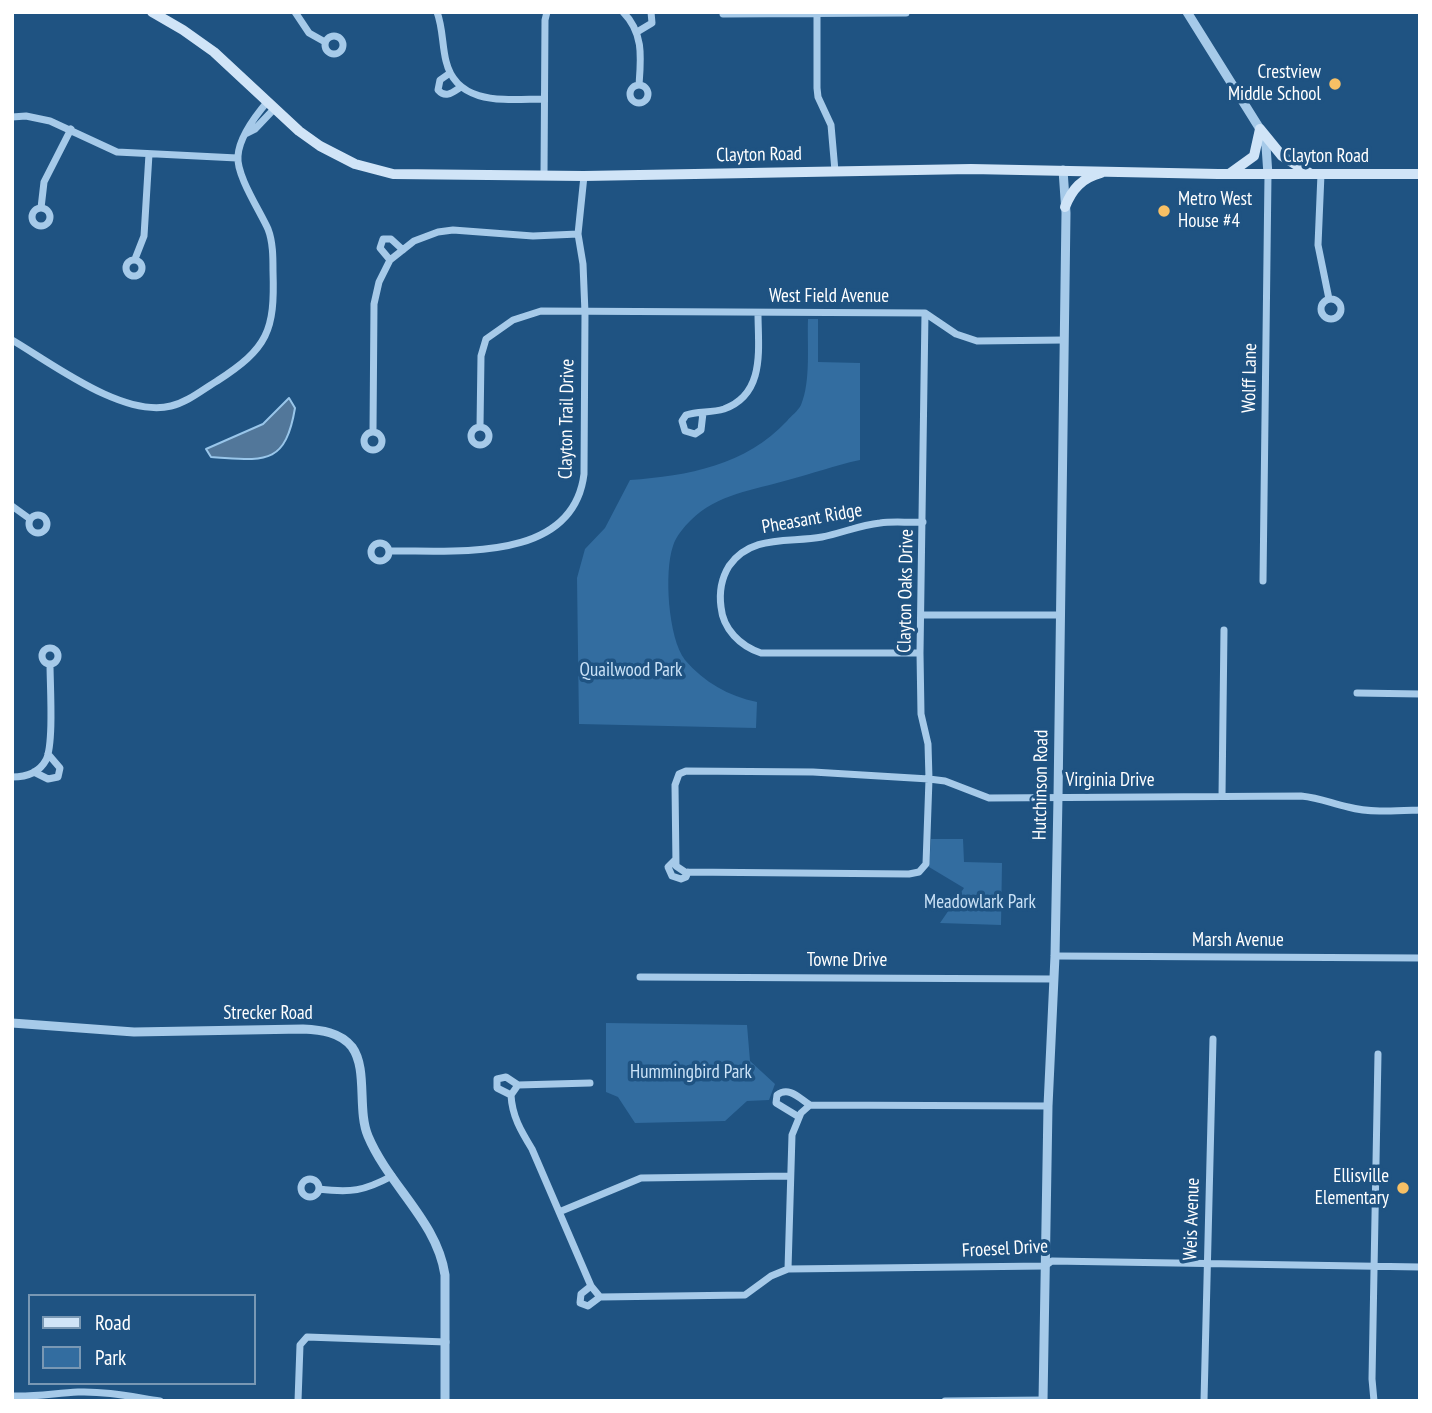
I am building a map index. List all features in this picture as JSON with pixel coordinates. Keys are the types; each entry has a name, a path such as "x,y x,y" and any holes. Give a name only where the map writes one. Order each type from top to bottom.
{"main road":[{"name":"Clayton Road","path":"152,12 214,52 320,146 355,164 380,172 418,176 584,176 946,169 1228,175 1420,174"},
{"path":"1260,129 1282,156 1316,174"},
{"path":"1228,175 1254,156 1260,129"},
{"path":"1065,207 1075,188 1084,180 1106,171"}],"street":[{"path":"295,12 309,33 325,42"},
{"path":"438,12 450,73 461,87 478,97 488,99 544,99"},
{"path":"544,176 547,12"},
{"path":"637,32 652,23 651,12"},
{"path":"1187,12 1260,129 1266,146 1268,175"},
{"path":"817,13 818,97 831,125 835,171"},
{"path":"723,14 906,13"},
{"path":"629,14 641,49 639,85"},
{"path":"450,73 440,80 438,90 449,94 461,87"},
{"path":"12,340 100,392 140,408 162,408 183,403 243,364 256,350 268,330 275,307 269,232 244,182 237,158 247,133 255,129 271,105"},
{"path":"12,117 38,118 71,129 107,149 237,158"},
{"path":"41,208 44,182 71,129"},
{"path":"135,259 144,236 149,154"},
{"name":"Hutchinson Road","path":"1043,1401 1061,615 1065,207 1063,170"},
{"path":"1316,174 1318,245 1329,299"},
{"name":"Wolff Lane","path":"1263,581 1268,175"},
{"name":"Clayton Trail Drive","path":"388,551 485,549 509,545 548,532 568,513 578,498 584,474 585,313 583,264 578,234 584,176"},
{"path":"373,431 374,304 379,282 390,260 424,236 453,230 533,236 578,234"},
{"path":"390,260 380,248 383,239 391,239 403,250"},
{"name":"West Field Avenue","path":"480,427 481,356 486,339 505,325 531,313 925,313"},
{"path":"703,413 701,430 691,434 685,431 681,425 683,418 689,413 727,408 745,395 753,384 759,363 758,313"},
{"path":"925,313 956,334 977,341 1064,340"},
{"name":"Clayton Oaks Drive","path":"923,867 926,858 929,779 928,744 921,714 920,653 925,313"},
{"path":"12,506 30,519"},
{"name":"Pheasant Ridge","path":"920,653 761,653 744,645 731,633 721,613 720,598 721,585 738,554 760,543 825,536 882,522 923,522"},
{"path":"922,615 1061,615"},
{"path":"1222,796 1224,630"},
{"path":"12,777 22,777 34,772 40,768 48,754 50,664"},
{"path":"1357,693 1420,694"},
{"path":"34,772 52,779 58,777 60,768 48,754"},
{"name":"Virginia Drive","path":"923,867 915,874 688,872 676,866 675,860 676,779 686,771 813,772 929,779 989,798 1301,796 1324,798 1348,807 1370,811 1420,810"},
{"name":"Marsh Avenue","path":"1055,956 1420,958"},
{"name":"Towne Drive","path":"640,977 1054,979"},
{"name":"Strecker Road","path":"12,1023 134,1032 303,1029 335,1035 344,1040 356,1055 363,1117 368,1136 440,1249 445,1275 445,1401"},
{"name":"Weis Avenue","path":"1204,1401 1213,1039"},
{"path":"1374,1401 1373,1266 1378,1054"},
{"path":"590,1083 514,1089 512,1109 594,1293 600,1297"},
{"path":"800,1115 776,1103 777,1096 783,1091 790,1092 810,1105 1048,1106"},
{"path":"789,1269 792,1135 800,1115 810,1105"},
{"path":"319,1189 358,1191 392,1176"},
{"path":"559,1212 641,1178 790,1176"},
{"name":"Froesel Drive","path":"591,1286 581,1294 580,1303 588,1306 600,1297 745,1295 771,1276 789,1269 1045,1266 1052,1261 1420,1267"},
{"path":"298,1401 300,1345 307,1337 446,1342"},
{"path":"12,1396 89,1392 160,1401"},
{"path":"944,1401 1043,1401"}],"green space":[{"name":"Quailwood Park","path":"808,319 818,319 818,362 860,363 860,460 736,494 712,504 691,520 678,535 670,557 669,604 679,650 692,668 708,681 726,692 757,702 756,728 579,724 577,578 585,549 605,528 630,480 715,466 753,448 787,421 800,407 804,395"},
{"name":"Meadowlark Park","path":"931,839 963,839 964,862 1002,863 1001,925 940,923 964,888 929,867"},
{"name":"Hummingbird Park","path":"606,1023 747,1025 750,1061 775,1084 769,1100 747,1101 725,1121 635,1123 618,1097 606,1092"}],"shaded area":[{"path":"289,398 295,408 291,427 277,451 257,459 211,457 206,449 263,424"}],"place":[{"name":"Crestview Middle School","path":"1335,84"},
{"name":"Metro West House #4","path":"1164,211"},
{"name":"Ellisville Elementary","path":"1403,1188"}]}
